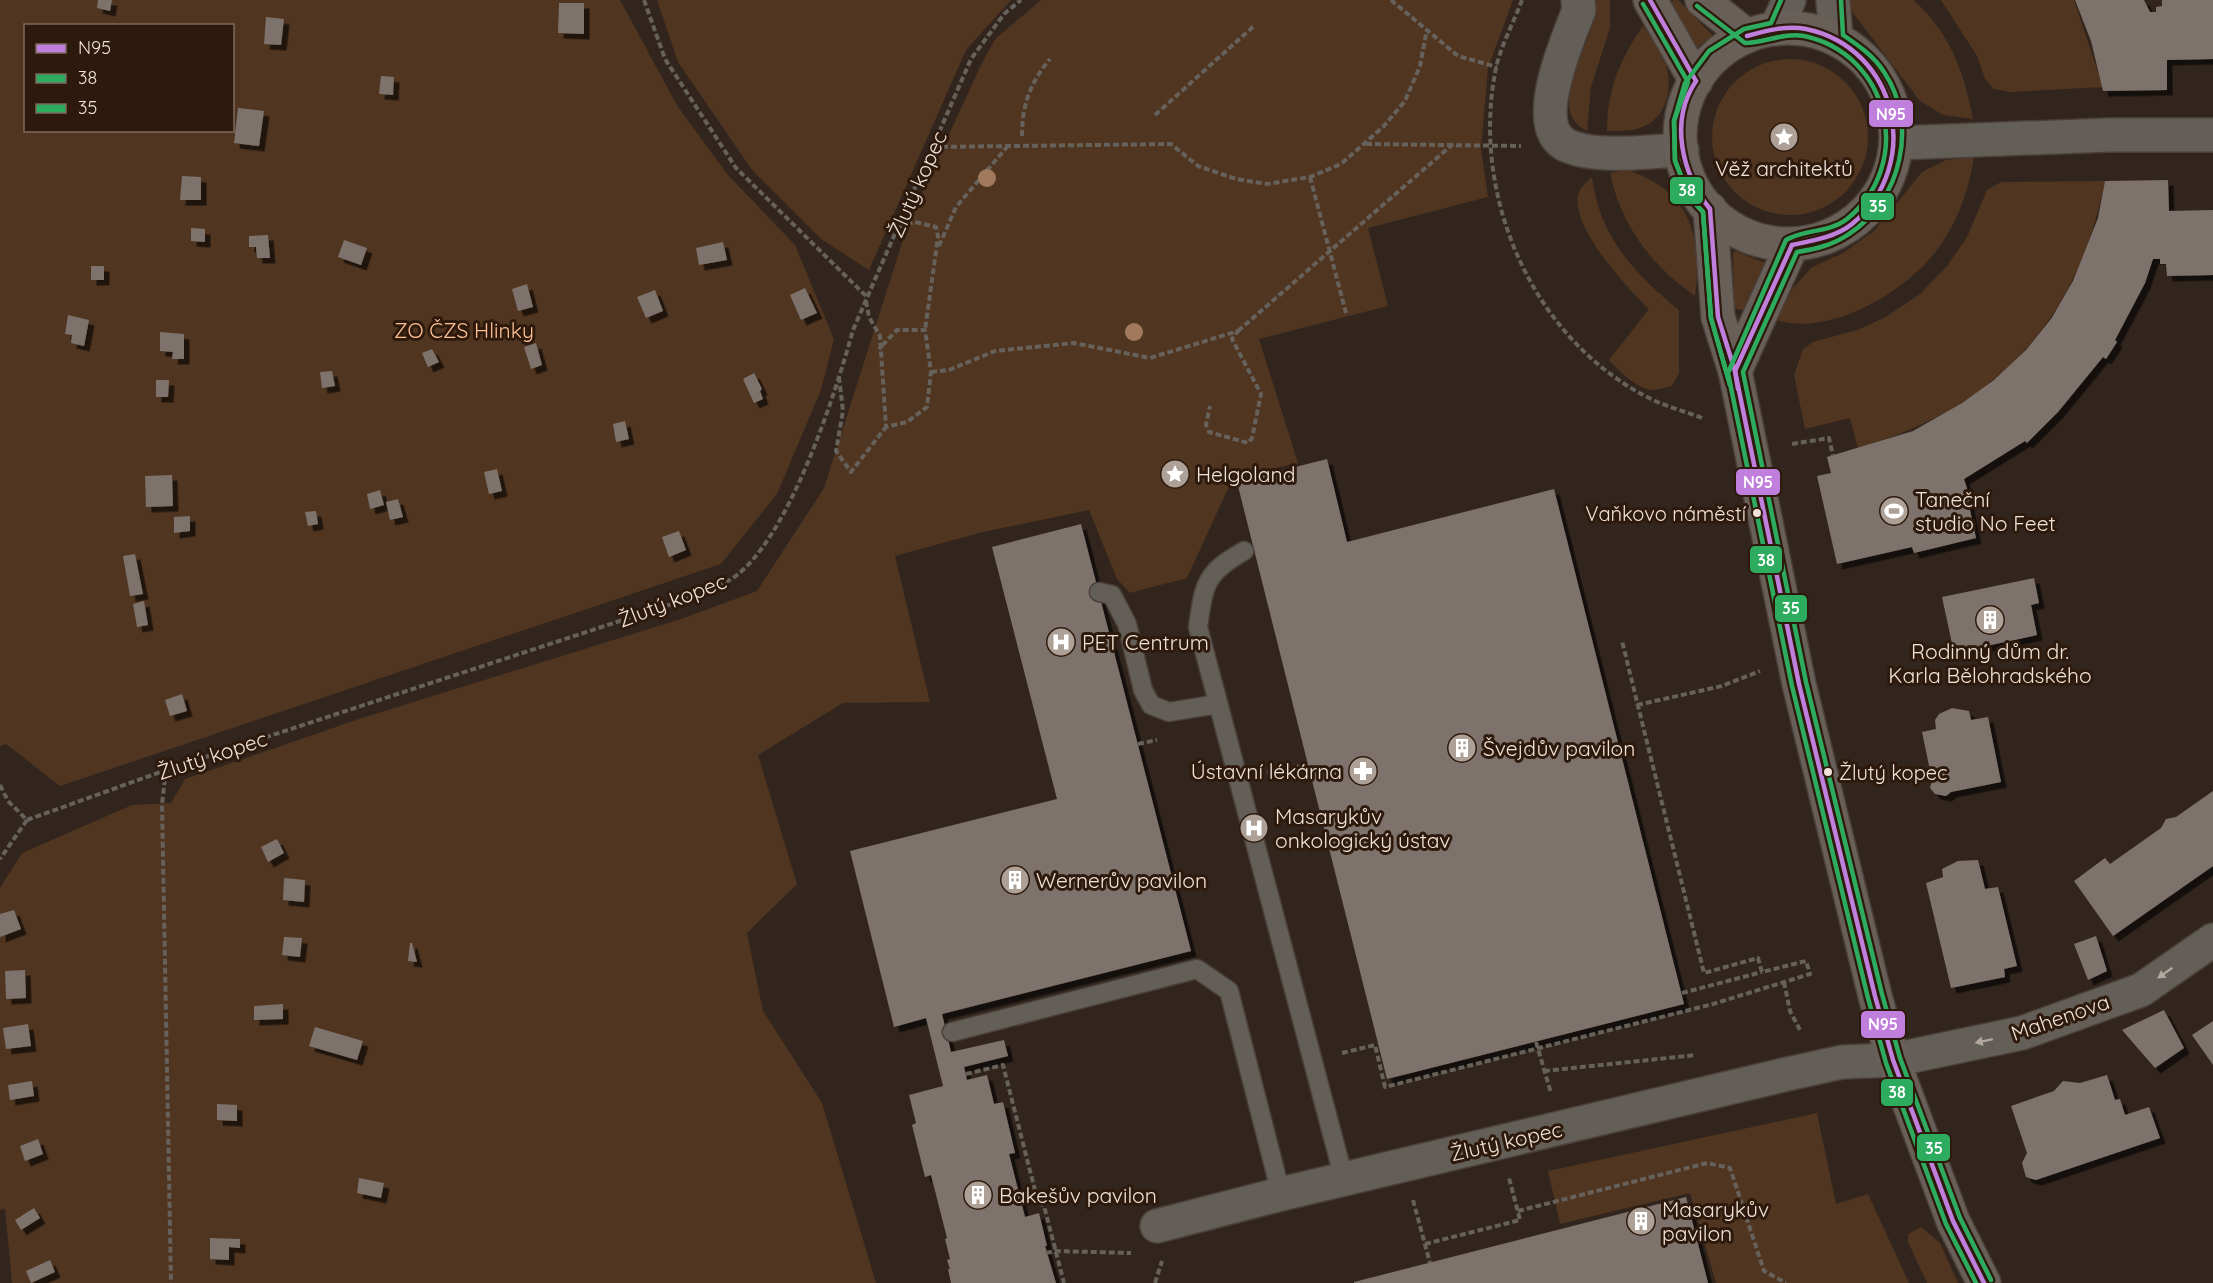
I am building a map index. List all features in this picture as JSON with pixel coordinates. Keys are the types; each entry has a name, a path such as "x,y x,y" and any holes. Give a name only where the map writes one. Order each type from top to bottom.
{"street":[{"path":"1578,0 1579,10 1554,77 1550,102 1559,138 1568,146 1599,152 1682,150"},
{"path":"1650,0 1696,81"},
{"path":"1702,0 1836,39 1862,57 1882,82 1894,111 1896,143 1890,174 1874,202 1851,225 1823,239 1792,245 1755,240 1721,222 1696,194 1682,159 1681,122 1696,81 1715,56 1771,21"},
{"path":"1833,0 1836,39"},
{"path":"1896,143 2213,135"},
{"path":"1710,209 1718,317 1735,371 1799,684 1893,1060 1953,1221 1984,1283"},
{"path":"1735,371 1792,245"},
{"name":"Mahenova","path":"1893,1060 2022,1033 2141,990 2213,940"},
{"name":"Žlutý kopec","path":"1154,1244 1281,1194 1832,1065 1893,1060"}],"lane":[{"path":"1244,551 1220,565 1203,591 1198,627 1344,1179"},
{"path":"1099,592 1112,595 1121,608 1143,690 1151,705 1169,712 1218,704"},
{"path":"952,1032 1197,969 1229,991 1281,1194"}],"path":[{"path":"644,0 665,59 736,168 867,299 869,317 880,336 879,349 886,427"},
{"name":"Žlutý kopec","path":"27,820 166,770 696,596 733,578 757,555 799,485 839,377 853,330 971,59 1004,14 1021,0"},
{"path":"1391,0 1458,56 1497,67"},
{"path":"1522,0 1497,67 1489,144 1501,216 1526,274 1551,314 1599,365 1647,397 1702,418"},
{"path":"1155,115 1255,25"},
{"path":"933,147 1170,144 1198,166 1236,179 1267,184 1310,177 1341,164 1365,144 1404,101 1420,66 1427,29"},
{"path":"1022,136 1022,114 1027,94 1037,75 1050,59"},
{"path":"1365,144 1489,144"},
{"path":"1210,406 1206,425 1209,432 1248,443 1252,438 1261,394 1232,339 1238,331 1453,144"},
{"path":"936,252 956,207 1008,146"},
{"path":"1310,177 1346,313"},
{"path":"839,377 843,411 836,451 851,472 886,427 907,422 927,407 931,372 925,330 936,252 936,227 915,222 898,227"},
{"path":"879,349 897,330 925,330"},
{"path":"931,372 949,370 994,351 1074,343 1150,358 1238,331"},
{"path":"1792,444 1829,438 1833,456"},
{"path":"1622,641 1704,973 1758,958 1761,972"},
{"path":"1637,705 1722,686 1766,668"},
{"path":"166,770 162,804 171,1283"},
{"path":"0,785 8,801 27,820 0,860"},
{"path":"1340,1054 1375,1045 1385,1087 1538,1050 1810,974 1806,961 1682,993"},
{"path":"1784,982 1790,1011 1801,1032"},
{"path":"1536,1042 1549,1088"},
{"path":"1544,1071 1705,1054"},
{"path":"966,1074 1003,1065 1038,1202 1044,1206 1064,1283"},
{"path":"1518,1211 1707,1163 1730,1168 1764,1271 1786,1283"},
{"path":"1425,1244 1520,1220 1507,1171"},
{"path":"1412,1194 1430,1263"},
{"path":"1046,1253 1154,1244 1155,1283"}],"green space":[{"name":"ZO ČZS Hlinky","path":"0,0 620,0 678,107 728,175 795,245 834,339 821,390 777,494 721,564 60,786 6,744 0,746"},
{"path":"657,0 1011,0 966,50 869,270 821,239 752,170 678,62"},
{"path":"1041,0 1513,0 1488,68 1481,149 1488,197 1368,228 1388,306 1259,339 1298,463 1233,478 1187,578 1130,593 1117,579 1089,510 983,532 895,556 930,702 843,703 758,755 797,884 747,933 763,1011 822,1103 876,1283 12,1283 5,1209 0,1210 0,888 22,853 132,805 171,803 185,779 359,719 681,619 757,591 824,488 908,224 980,67 995,39"},
{"path":"1596,0 1610,0 1610,28 1591,87 1587,131 1574,120 1569,106 1570,89 1590,33"},
{"path":"1678,0 1713,36 1695,49 1668,4"},
{"path":"1847,0 1913,0 1926,12 1937,25 1954,54 1965,85 1973,119 1943,115 1920,101 1853,13"},
{"path":"1941,0 2074,0 2103,87 2010,92 1994,89 1985,79 1977,56"},
{"path":"1643,26 1665,62 1669,82 1666,101 1657,118 1649,124 1632,130 1607,131 1609,102 1616,76"},
{"path":"1790,59 1820,65 1845,82 1862,107 1868,137 1862,167 1845,192 1820,209 1790,215 1760,209 1735,192 1718,167 1712,137 1718,107 1735,82 1760,65"},
{"path":"1974,157 1966,191 1954,223 1929,260 1911,277 1868,306 1845,316 1821,322 1798,324 1776,320 1793,288 1812,267 1843,253 1874,231 1922,172 1946,160"},
{"path":"1627,170 1648,179 1665,190 1678,203 1687,218 1696,253 1695,296 1665,271 1640,243 1630,227 1615,192 1610,173"},
{"path":"1592,177 1602,217 1621,252 1647,282 1679,310 1679,373 1672,386 1647,389 1623,374 1609,360 1649,309 1603,257 1583,224 1578,209 1578,196"},
{"path":"2105,181 2092,231 2074,277 2051,317 2023,352 1989,383 1951,409 1907,431 1858,448 1850,418 1805,429 1794,375 1803,349 1813,342 1857,330 1884,318 1920,294 1947,266 1967,237 1987,190 2001,182"},
{"path":"1735,251 1768,264 1749,312 1734,308 1733,253"},
{"path":"1817,1113 1836,1204 1868,1194 1909,1283 1716,1283 1690,1193 1560,1224 1548,1171"},
{"path":"1921,1227 1940,1243 1958,1283 1927,1283 1908,1242 1908,1234"}],"building":[{"path":"98,0 112,0 110,11 97,8"},
{"path":"2075,0 2144,0 2150,12 2156,12 2156,7 2162,6 2162,0 2213,0 2213,59 2167,60 2167,90 2103,91 2091,41"},
{"path":"559,3 584,3 584,34 558,33"},
{"path":"266,17 284,19 281,45 264,44"},
{"path":"381,76 394,77 393,95 379,94"},
{"path":"238,108 264,111 259,146 234,143"},
{"path":"182,176 201,177 201,200 180,200"},
{"path":"2168,180 2169,211 2213,210 2213,275 2167,276 2166,264 2160,264 2160,259 2153,259 2145,283 2115,340 2117,342 2106,359 2103,357 2058,412 2027,443 2025,441 1964,479 1971,501 1968,501 1976,538 1914,553 1912,547 1837,564 1817,476 1831,473 1827,457 1913,431 1962,403 1994,380 2026,350 2051,319 2073,281 2098,218 2105,181"},
{"path":"191,228 205,229 205,242 191,241"},
{"path":"268,235 270,258 257,258 256,247 249,247 249,236"},
{"path":"344,240 367,248 361,265 338,257"},
{"path":"723,242 727,260 699,265 696,248"},
{"path":"91,266 104,266 104,280 91,280"},
{"path":"527,284 533,307 518,311 512,289"},
{"path":"805,288 817,313 801,320 790,295"},
{"path":"655,290 663,311 646,318 637,297"},
{"path":"68,315 89,320 84,346 71,343 72,335 65,334"},
{"path":"160,332 184,334 184,359 172,359 173,352 160,351"},
{"path":"536,343 542,365 531,369 524,347"},
{"path":"432,349 439,362 428,367 422,353"},
{"path":"332,371 335,386 322,388 320,372"},
{"path":"754,373 762,389 760,391 763,399 754,403 743,379"},
{"path":"156,380 169,380 168,397 156,397"},
{"path":"625,421 629,439 616,442 613,424"},
{"name":"Švejdův pavilon","path":"1327,459 1347,542 1554,489 1684,1004 1387,1079 1237,482"},
{"path":"497,469 502,491 489,494 484,472"},
{"path":"172,475 173,506 146,507 145,476"},
{"path":"380,490 384,505 370,509 367,494"},
{"path":"398,499 403,517 390,520 386,502"},
{"path":"316,511 318,524 308,526 305,512"},
{"path":"190,516 190,531 174,533 174,517"},
{"path":"1081,524 1191,951 942,1014 951,1052 1004,1040 1008,1056 964,1067 967,1080 987,1075 994,1104 1003,1102 1015,1153 1009,1154 1025,1217 1039,1213 1047,1246 1045,1246 1056,1283 951,1283 947,1260 950,1259 945,1239 947,1238 931,1175 925,1177 912,1125 916,1123 909,1095 943,1086 926,1018 894,1027 850,851 1057,799 992,547"},
{"path":"679,531 686,550 669,557 662,537"},
{"path":"135,554 143,594 130,596 123,556"},
{"name":"Rodinný dům dr. Karla Bělohradského","path":"2034,578 2039,603 2031,605 2037,635 1954,653 1942,597"},
{"path":"144,601 148,625 137,627 133,604"},
{"path":"182,694 187,711 170,716 165,700"},
{"path":"1952,708 1969,711 1971,720 1988,717 2001,782 1951,792 1946,796 1935,794 1930,788 1932,780 1922,732 1936,729 1935,720 1939,714"},
{"path":"2213,791 2213,866 2113,936 2074,881 2105,858 2110,864 2161,828 2166,819 2176,817"},
{"path":"277,839 284,853 268,862 261,847"},
{"path":"1978,860 1985,889 1998,887 2017,966 2004,969 2005,977 1951,988 1926,883 1943,877 1942,869 1958,861"},
{"path":"284,878 305,880 304,902 283,900"},
{"path":"14,910 21,929 0,937 0,914"},
{"path":"2096,936 2107,971 2088,980 2074,944"},
{"path":"284,937 302,938 300,957 282,955"},
{"path":"410,943 412,943 417,962 408,961"},
{"path":"25,970 26,998 6,999 5,971"},
{"path":"283,1004 283,1019 254,1020 254,1006"},
{"path":"2164,1010 2184,1048 2155,1068 2122,1030"},
{"path":"2213,1021 2213,1065 2192,1035"},
{"path":"28,1024 31,1046 6,1049 3,1028"},
{"path":"315,1027 363,1041 357,1060 309,1046"},
{"path":"2107,1075 2115,1100 2120,1099 2125,1115 2149,1107 2160,1138 2036,1180 2026,1177 2022,1163 2027,1153 2011,1106 2054,1091 2063,1081 2080,1083"},
{"path":"32,1081 34,1096 10,1100 8,1085"},
{"path":"217,1104 237,1105 237,1121 217,1120"},
{"path":"38,1139 43,1154 25,1161 20,1146"},
{"path":"359,1178 384,1183 381,1198 357,1193"},
{"name":"Masarykův pavilon","path":"1686,1197 1708,1283 1354,1283 1354,1282"},
{"path":"34,1208 40,1218 21,1230 15,1220"},
{"path":"210,1238 240,1239 240,1248 229,1247 229,1260 210,1259"},
{"path":"50,1260 55,1272 31,1283 26,1271"}],"transit line":[{"name":"N95","path":"1650,0 1696,81"},
{"name":"35","path":"1730,385 1711,318 1703,212 1689,197 1675,161 1674,121 1685,83 1709,51 1744,29 1771,23 1781,0"},
{"name":"35","path":"1841,0 1843,35 1875,61 1884,72 1895,93 1901,115 1902,137 1899,160 1892,182 1881,202 1867,220 1837,241 1797,252 1743,372 1806,682 1882,994 1900,1058 1960,1218 1991,1280"},
{"name":"38","path":"1643,4 1688,82 1674,121 1675,160 1689,197 1703,212 1711,318 1730,385"},
{"name":"38","path":"1697,6 1745,43 1797,35 1833,47 1857,64 1873,87 1883,114 1886,142 1881,170 1868,196 1847,219 1840,223 1786,240 1728,373 1792,686 1868,998 1886,1063 1946,1224 1976,1283"},
{"name":"N95","path":"1747,36 1776,29 1799,28 1837,40 1862,59 1880,83 1890,112 1893,141 1888,171 1874,199 1852,224 1839,232 1792,245"},
{"name":"N95","path":"1696,81 1683,113 1682,147 1692,180 1710,209"},
{"name":"N95","path":"1710,209 1718,317 1735,371 1799,684 1875,996 1893,1060 1953,1221 1984,1283"},
{"name":"N95","path":"1738,389 1735,371 1792,245"}],"place":[{"name":"Věž architektů","path":"1784,137"},
{"name":"Helgoland","path":"1175,474"},
{"name":"Taneční studio No Feet","path":"1894,511"},
{"name":"Vaňkovo náměstí","path":"1757,513"},
{"name":"Rodinný dům dr. Karla Bělohradského","path":"1990,620"},
{"name":"PET Centrum","path":"1061,642"},
{"name":"Švejdův pavilon","path":"1462,748"},
{"name":"Ústavní lékárna","path":"1363,771"},
{"name":"Žlutý kopec","path":"1828,772"},
{"name":"Masarykův onkologický ústav","path":"1254,828"},
{"name":"Wernerův pavilon","path":"1015,880"},
{"name":"Bakešův pavilon","path":"978,1195"},
{"name":"Masarykův pavilon","path":"1641,1221"}]}
